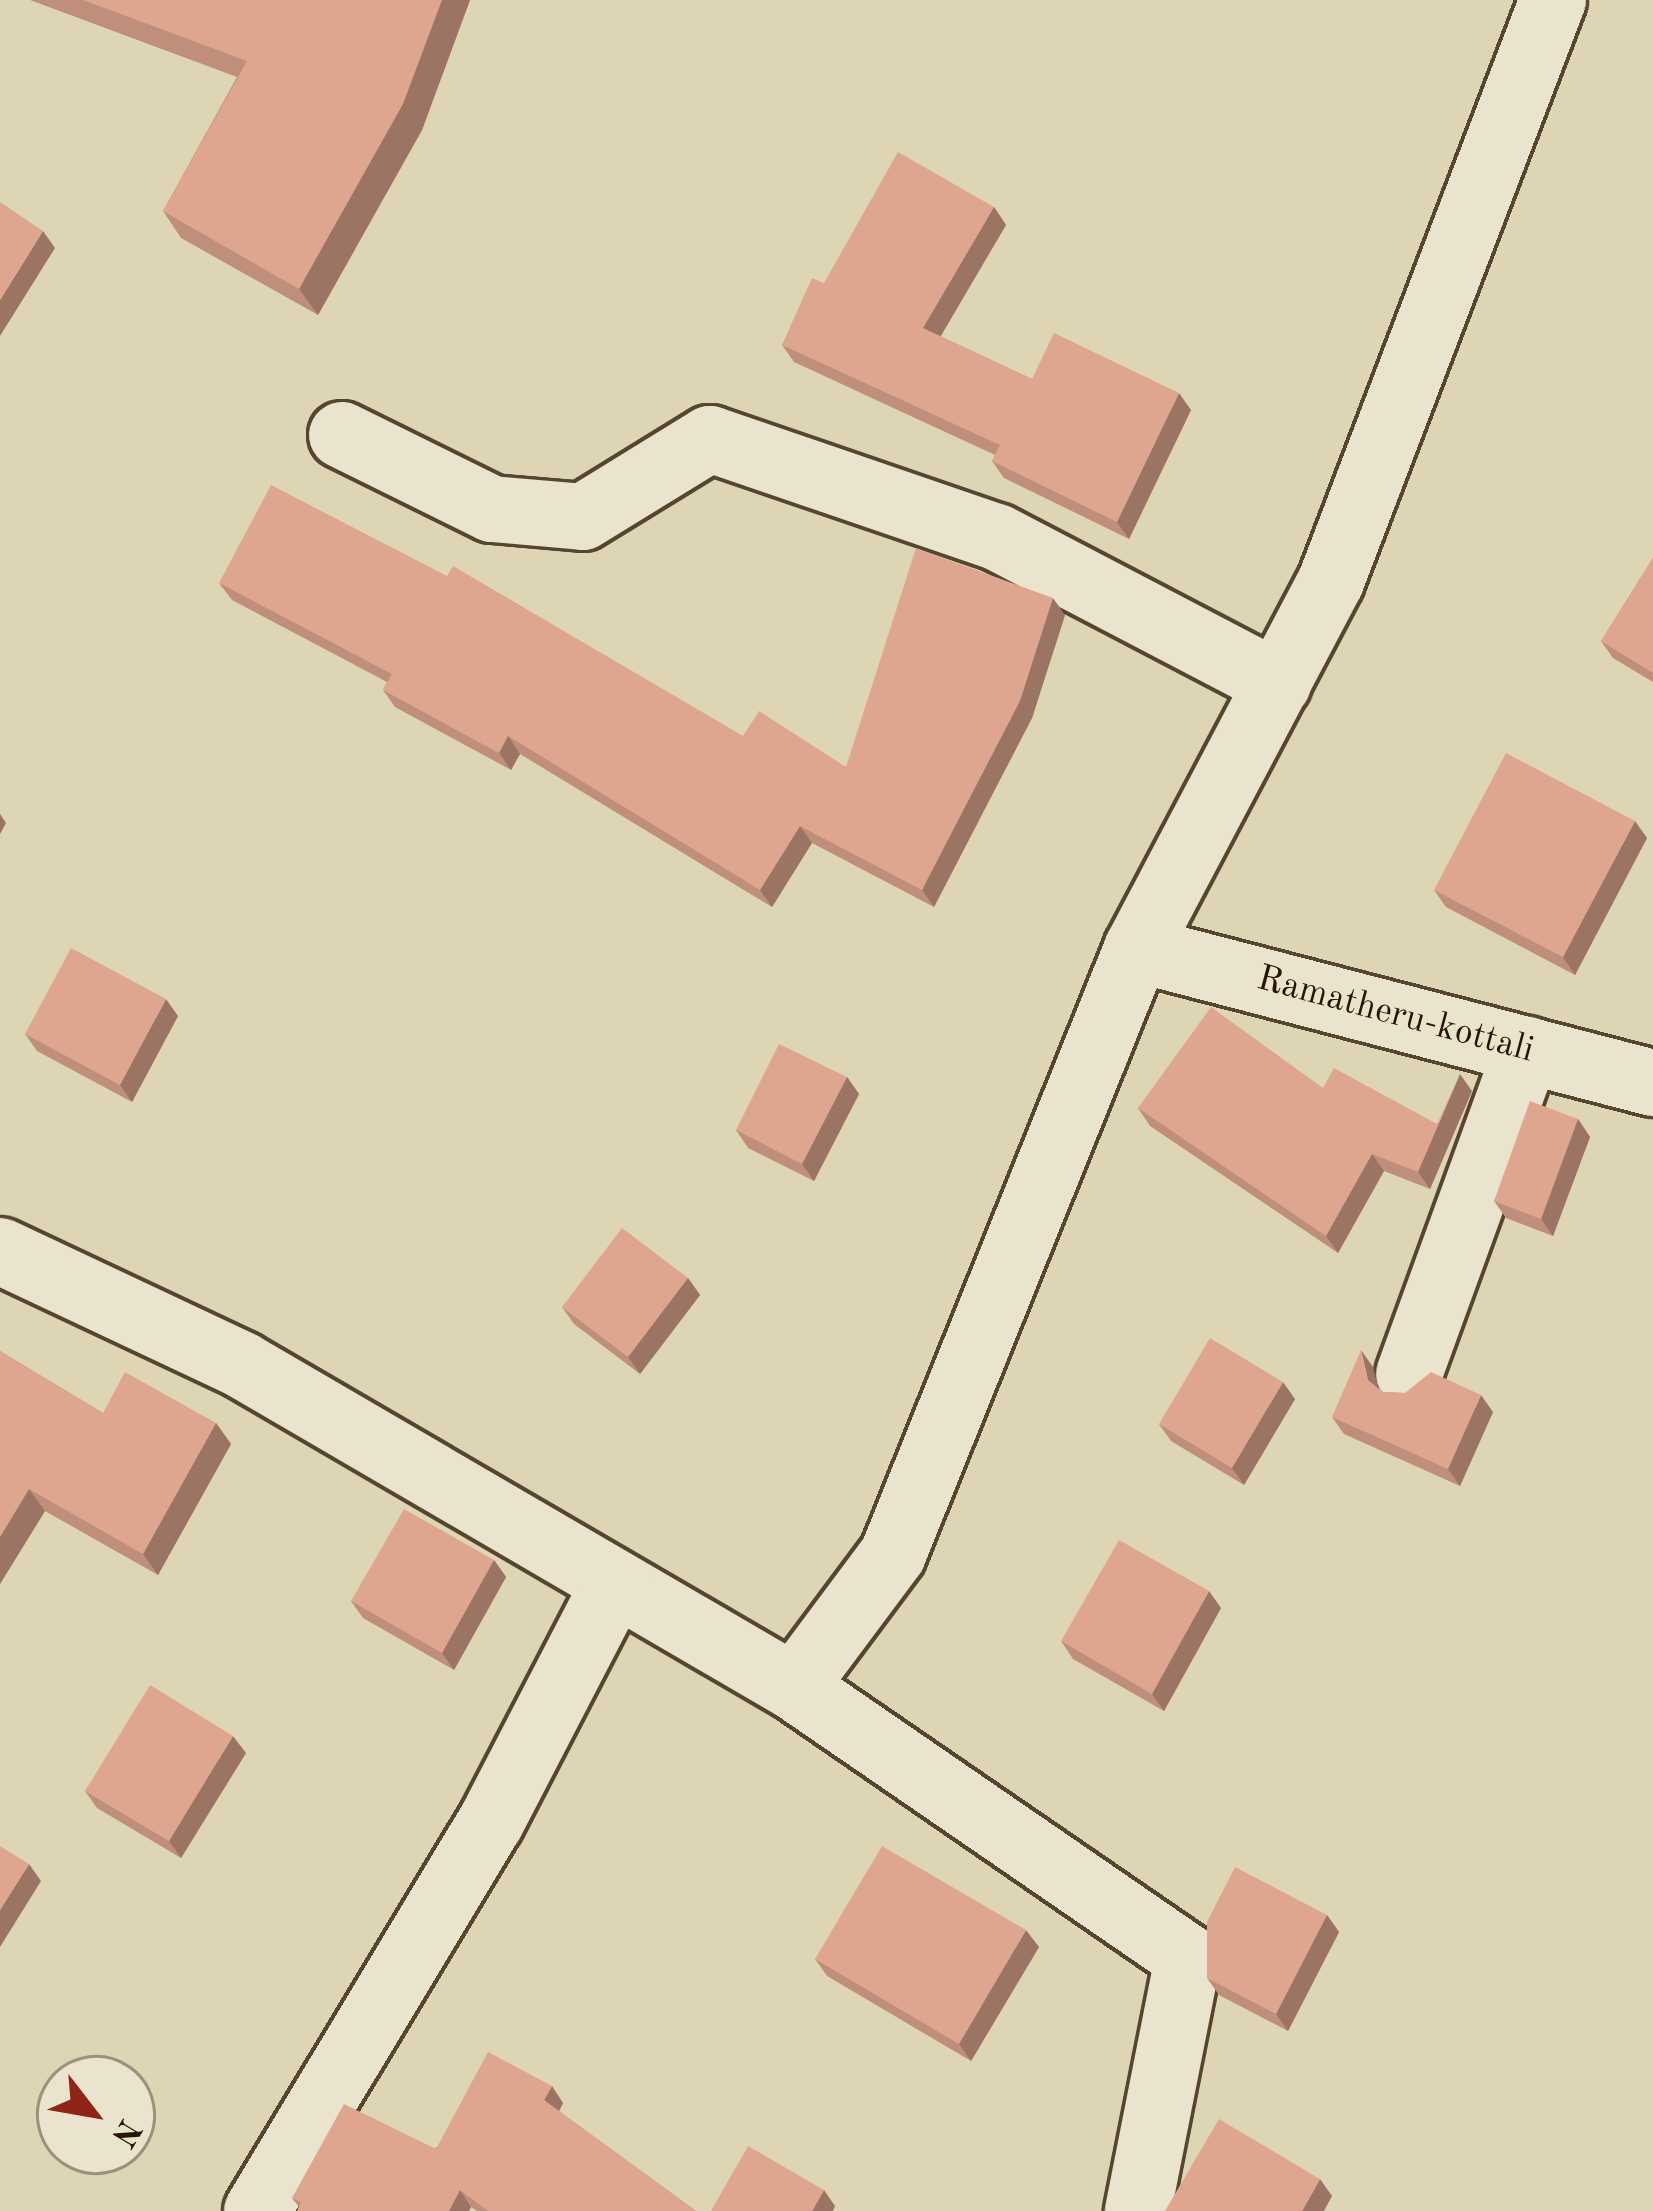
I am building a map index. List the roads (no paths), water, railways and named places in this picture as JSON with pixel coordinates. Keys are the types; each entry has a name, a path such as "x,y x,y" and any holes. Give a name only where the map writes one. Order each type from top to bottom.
{"street":[{"path":"794,1688 893,1554 1137,949 1331,580 1553,0"},
{"path":"342,435 492,508 583,517 710,439 997,537 1278,684"},
{"name":"Ramatheru-kottali","path":"1137,949 1653,1083"},
{"path":"1409,1374 1527,1050"},
{"path":"0,1251 242,1365 794,1688 1188,1958 1138,2211"},
{"path":"257,2211 491,1822 615,1583"}]}
